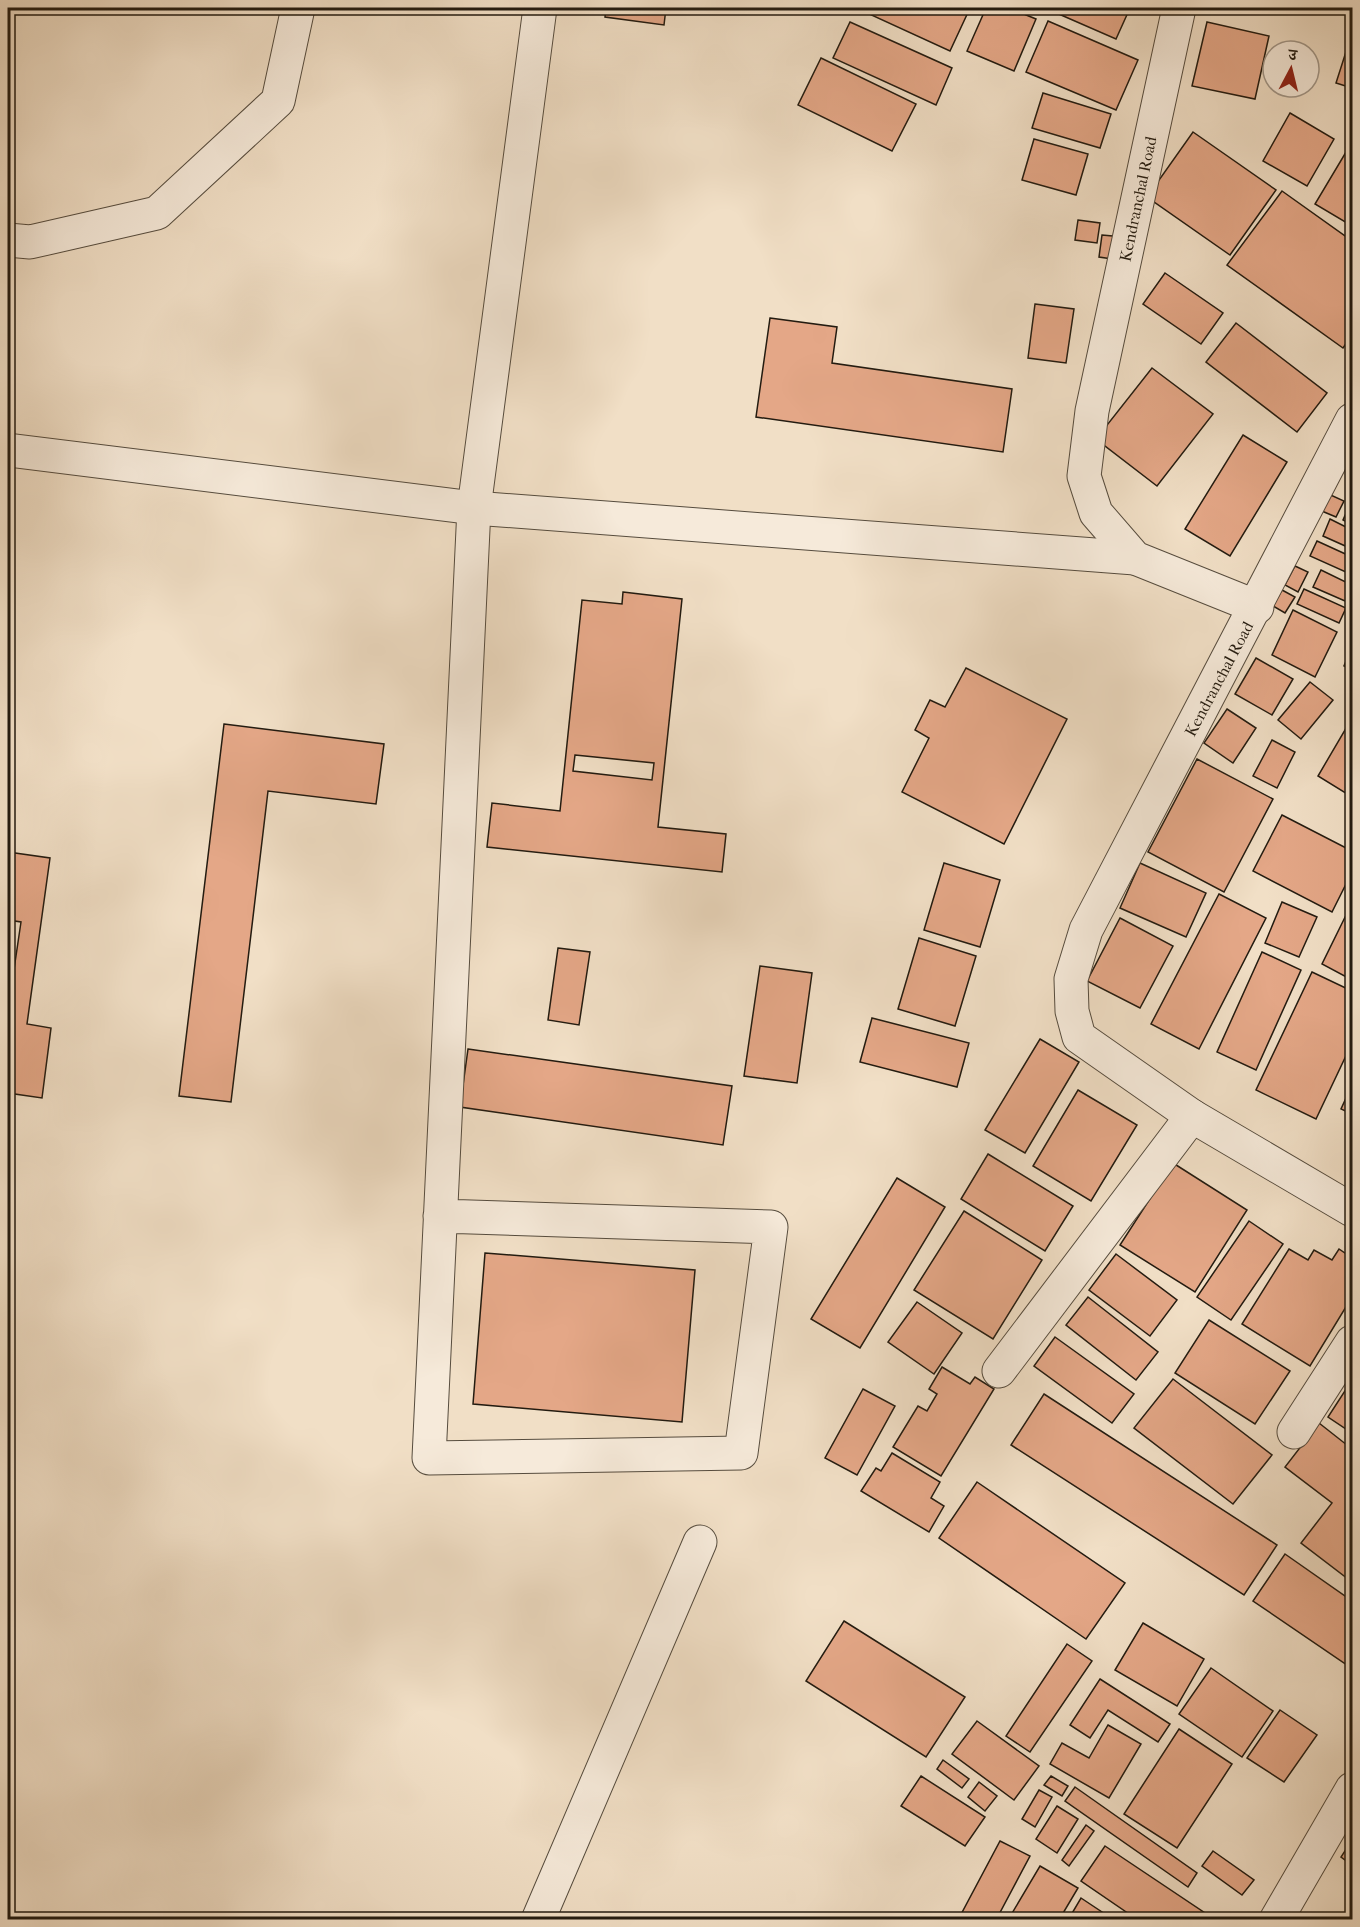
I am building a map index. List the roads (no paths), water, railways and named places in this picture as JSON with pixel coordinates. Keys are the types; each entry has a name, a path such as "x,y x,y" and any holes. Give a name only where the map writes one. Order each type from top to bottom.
{"street":[{"path":"8,240 30,242 157,213 278,100 298,8"},
{"path":"440,1216 771,1227 741,1453 429,1458 440,1216 474,508 540,8"},
{"name":"Kendranchal Road","path":"1179,8 1092,411 1084,476 1096,513 1136,558 1257,607 1086,930 1071,979 1072,1011 1079,1037 1192,1116 1353,1210"},
{"path":"1257,607 1353,420"},
{"path":"8,450 474,508 1136,558"},
{"path":"999,1371 1192,1116"},
{"path":"1294,1432 1353,1342"},
{"path":"537,1920 700,1542"},
{"path":"1276,1920 1353,1789"}]}
